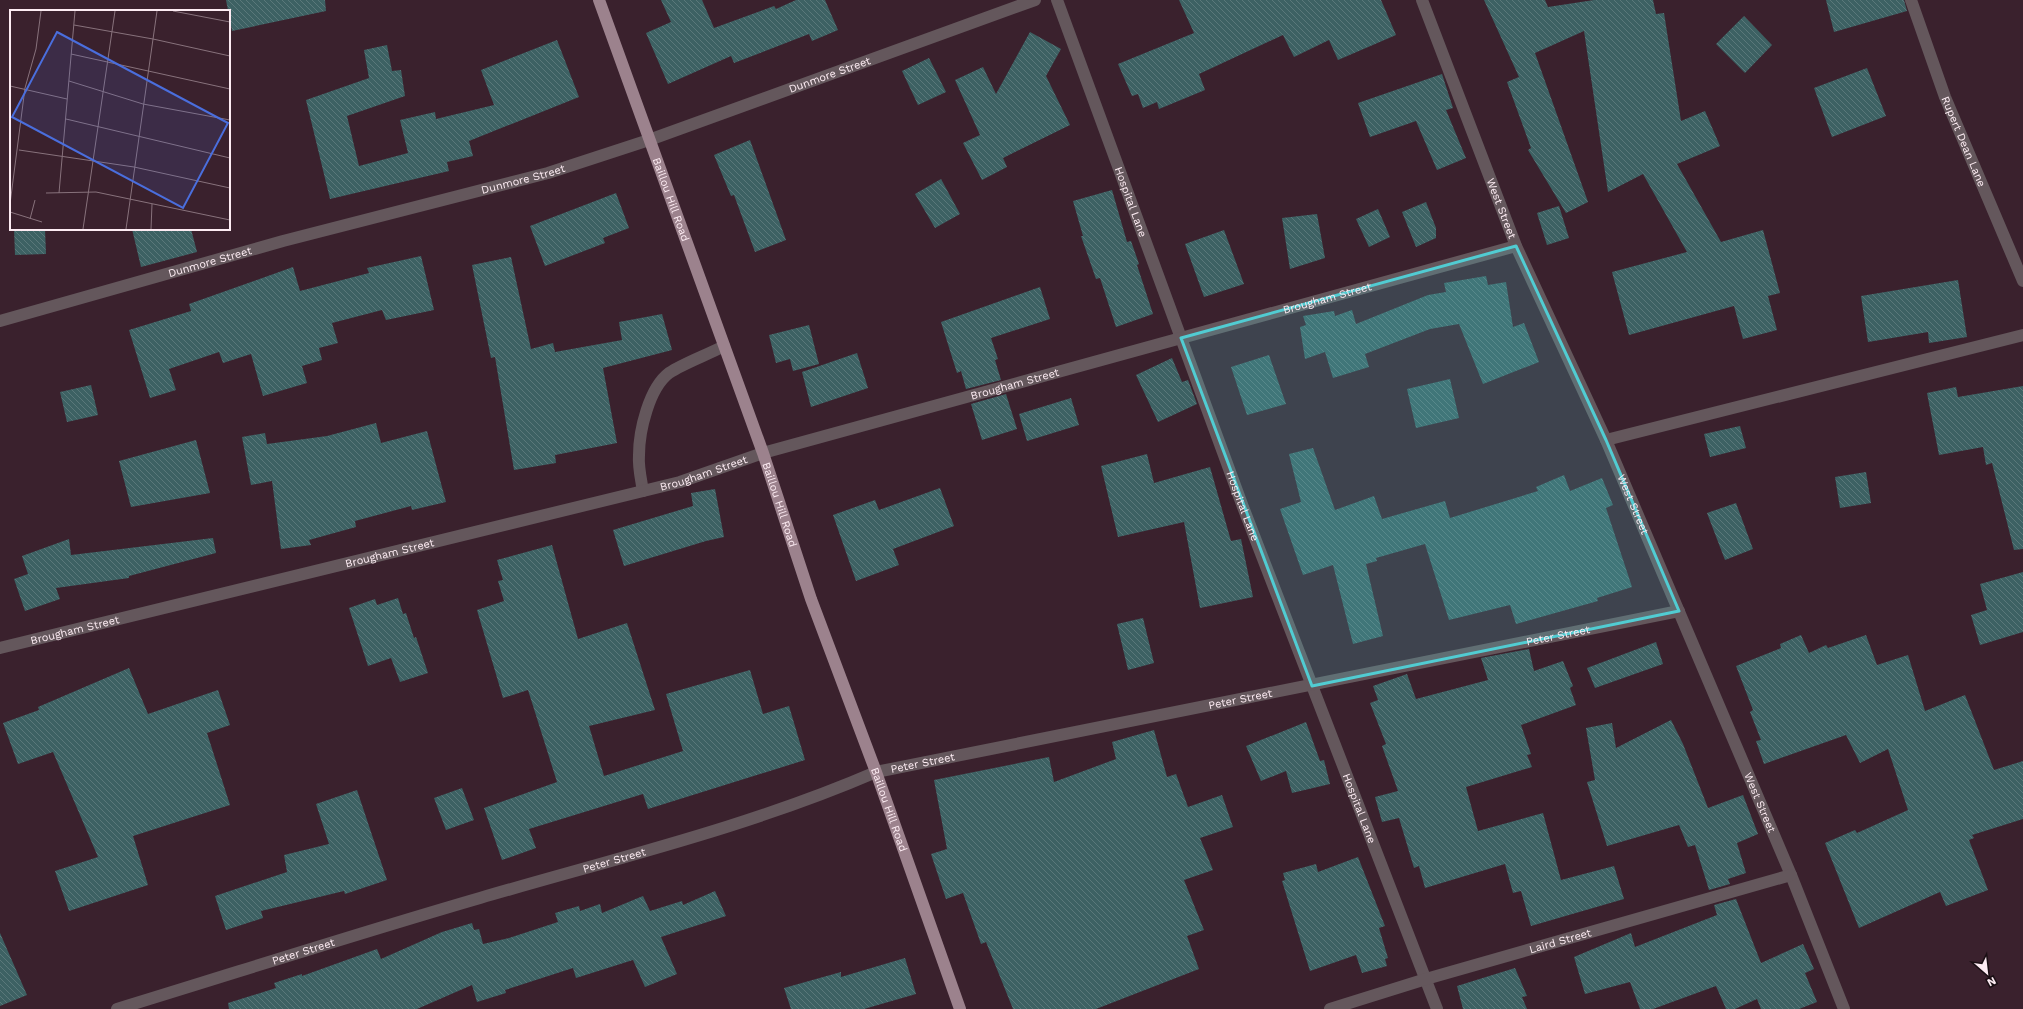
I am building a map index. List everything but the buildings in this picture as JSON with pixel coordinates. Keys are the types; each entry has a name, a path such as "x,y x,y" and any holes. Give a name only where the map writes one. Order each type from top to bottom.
{"main road":[{"name":"Baillou Hill Road","path":"598,0 763,453 811,599 876,772 960,1009"}],"street":[{"name":"Dunmore Street","path":"0,321 290,239 548,173 649,140 1035,0"},
{"name":"Hospital Lane","path":"1058,0 1243,507 1437,1009"},
{"name":"West Street","path":"1422,0 1516,246 1606,440 1792,876 1844,1009"},
{"name":"Rupert Dean Lane","path":"1911,0 1945,97 2023,281"},
{"name":"Brougham Street","path":"0,648 680,482 763,453 1516,246"},
{"path":"1606,440 2023,335"},
{"path":"643,491 638,454 641,431 648,407 657,387 668,374 724,346"},
{"name":"Peter Street","path":"117,1009 479,898 682,841 836,790 876,772 1312,686 1679,610"},
{"name":"Laird Street","path":"1330,1009 1426,979 1792,876"}],"highlighted area":[{"path":"1516,246 1606,440 1679,611 1312,686 1181,338"}]}
